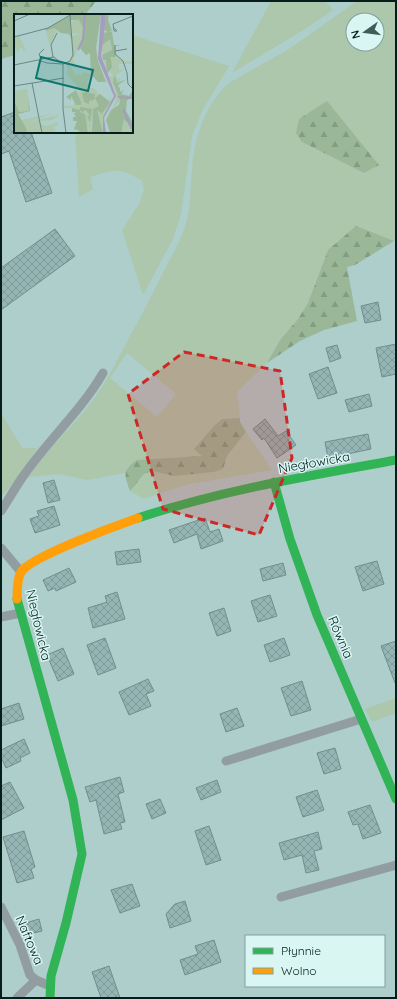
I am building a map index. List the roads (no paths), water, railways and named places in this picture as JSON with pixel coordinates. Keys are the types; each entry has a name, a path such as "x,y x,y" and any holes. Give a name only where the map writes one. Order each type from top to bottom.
{"street":[{"name":"Niegłowicka","path":"50,998 51,976 66,923 82,854 73,800 17,598 17,588 21,572 27,565 42,557 118,525 165,508 274,482 396,460"},
{"name":"Równia","path":"274,482 290,539 317,615 396,799"}],"lane":[{"path":"1,511 24,474 79,409 103,373"},
{"path":"1,548 21,572"},
{"path":"1,618 21,613"},
{"path":"226,761 361,719"},
{"path":"281,897 396,865"},
{"name":"Naftowa","path":"1,907 20,945 28,971 36,980 17,998"},
{"path":"36,980 50,986"}]}
